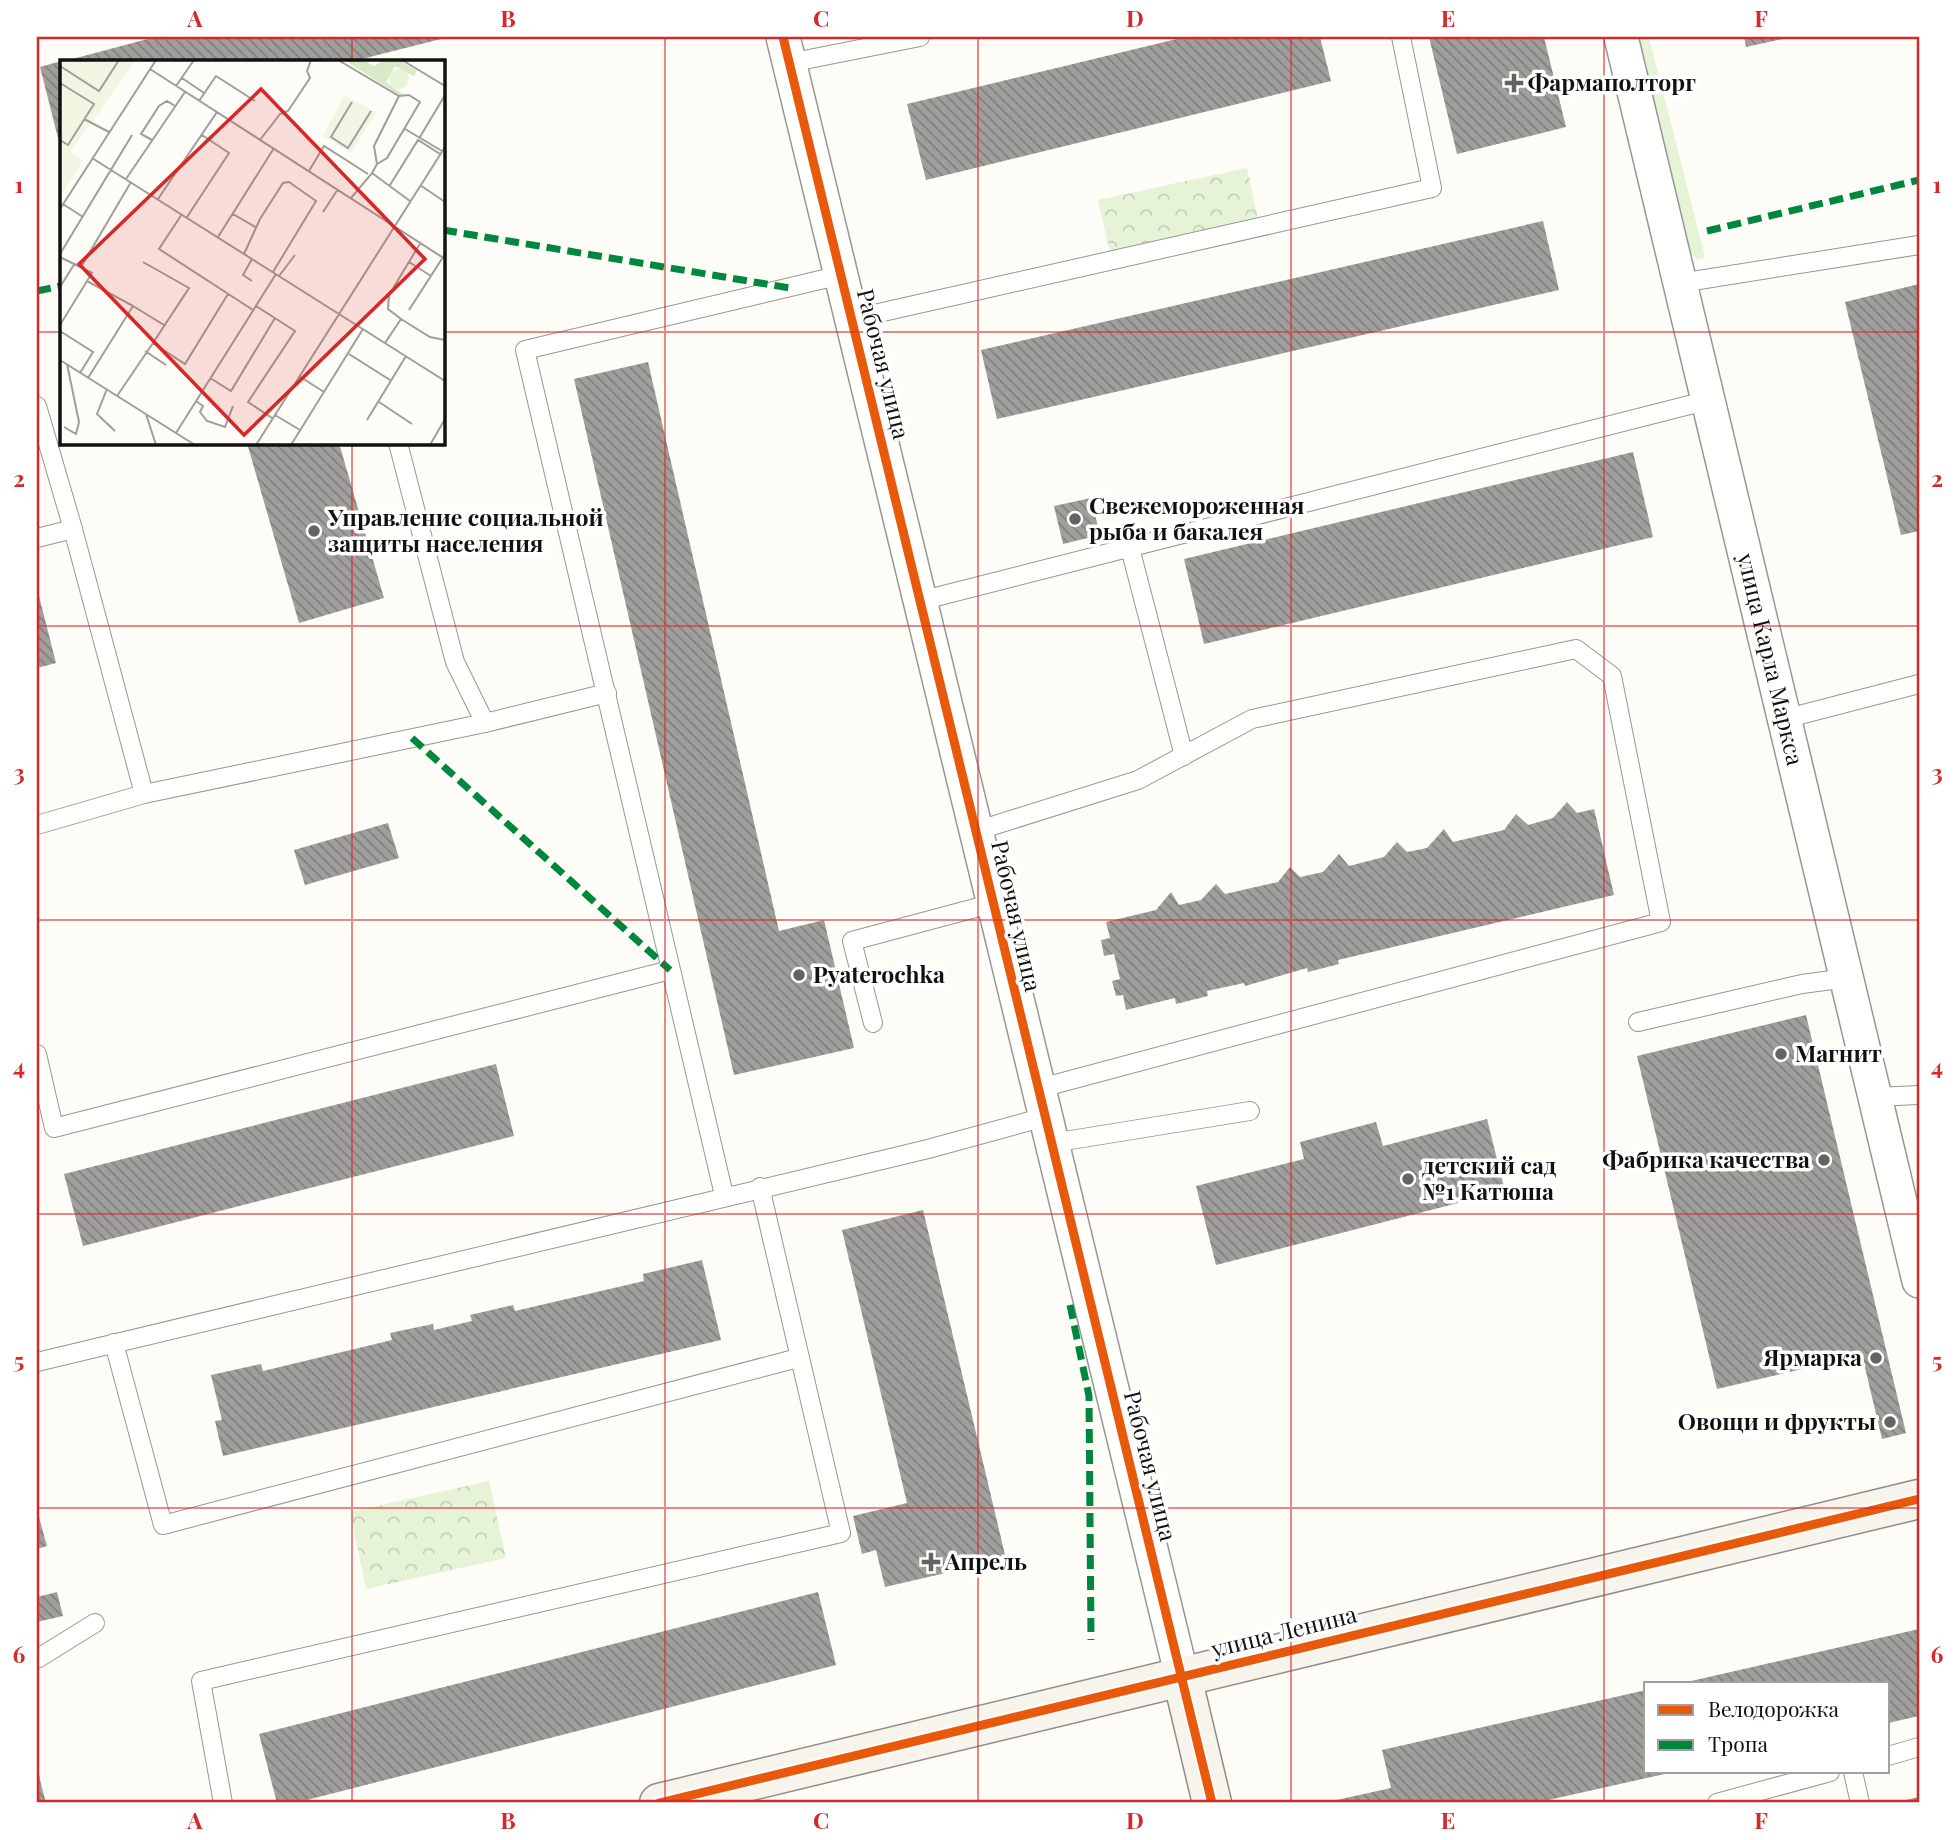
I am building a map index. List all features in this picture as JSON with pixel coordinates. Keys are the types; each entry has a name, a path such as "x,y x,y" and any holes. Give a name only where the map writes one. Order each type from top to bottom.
{"street":[{"name":"улица Карла Маркса","path":"1621,37 1919,1281"},
{"name":"Рабочая улица","path":"786,50 1212,1803"},
{"name":"улица Ленина","path":"659,1803 1919,1499"}],"lane":[{"path":"786,50 920,37"},
{"path":"852,319 1432,188 1401,37"},
{"path":"1680,283 1919,245"},
{"path":"724,1195 525,350 841,275"},
{"path":"920,601 1709,400"},
{"path":"37,406 144,794"},
{"path":"398,444 455,662 485,723"},
{"path":"37,538 73,529"},
{"path":"1130,548 1184,756"},
{"path":"37,1362 760,1186 928,1149 1045,1116 1661,922 1612,676 1576,649 1252,719 1139,780 976,831"},
{"path":"1784,719 1919,684"},
{"path":"37,825 144,794 485,723 607,692"},
{"path":"873,1023 852,941 993,903"},
{"path":"37,1054 54,1128 670,970"},
{"path":"1638,1022 1802,985 1847,978"},
{"path":"1875,1097 1919,1095"},
{"path":"1045,1116 1250,1111"},
{"path":"223,1803 201,1681 841,1533 760,1186"},
{"path":"114,1343 163,1525 798,1358"},
{"path":"37,1659 94,1623"},
{"path":"1890,1755 1919,1747"},
{"path":"1717,1803 1826,1773"},
{"path":"1853,1773 1860,1803"}],"green space":[{"path":"1636,37 1649,37 1705,257 1698,260 1689,251"},
{"path":"1247,168 1258,220 1110,252 1098,200"},
{"path":"489,1481 506,1558 366,1589 350,1512"}],"building":[{"path":"155,37 445,38 358,60 69,60"},
{"path":"1185,37 1320,37 1331,81 926,180 907,104"},
{"path":"1429,37 1544,37 1566,127 1457,154"},
{"path":"1744,37 1787,37 1787,38 1746,47"},
{"path":"60,61 58,138 40,67"},
{"path":"1543,221 1559,290 997,419 981,350"},
{"path":"1919,284 1919,531 1901,535 1845,302"},
{"path":"648,362 779,931 824,920 854,1048 734,1075 574,379"},
{"path":"247,444 339,444 384,598 299,623"},
{"path":"1633,452 1653,537 1204,644 1184,559"},
{"path":"1091,498 1100,535 1063,544 1054,506"},
{"path":"37,588 56,663 37,668"},
{"path":"1567,802 1577,813 1594,809 1614,895 1338,960 1339,964 1308,972 1307,968 1245,986 1244,983 1207,991 1208,996 1176,1004 1175,998 1126,1010 1123,995 1116,996 1112,981 1120,979 1114,954 1104,956 1101,940 1110,938 1106,922 1156,910 1171,892 1179,905 1201,900 1216,884 1225,894 1278,882 1290,867 1300,877 1323,872 1339,854 1349,866 1384,857 1397,842 1407,852 1427,848 1444,829 1453,842 1504,830 1516,814 1528,825 1553,818"},
{"path":"388,823 399,858 305,885 294,850"},
{"path":"1806,1015 1906,1433 1882,1439 1862,1355 1717,1389 1637,1056"},
{"path":"496,1064 514,1136 83,1246 64,1174"},
{"path":"1487,1119 1505,1191 1216,1265 1196,1186 1304,1159 1300,1142 1376,1122 1383,1146"},
{"path":"923,1210 1006,1559 885,1587 876,1550 862,1554 853,1516 907,1503 842,1230"},
{"path":"702,1260 721,1340 223,1456 215,1421 222,1420 211,1375 261,1364 263,1371 392,1340 390,1333 433,1324 434,1330 472,1321 470,1315 513,1305 515,1311 644,1281 643,1274"},
{"path":"37,1510 47,1546 37,1549"},
{"path":"57,1592 63,1616 37,1622 37,1597"},
{"path":"818,1592 836,1665 295,1803 277,1803 259,1734"},
{"path":"1919,1629 1919,1716 1890,1723 1890,1682 1687,1682"},
{"path":"1644,1690 1644,1773 1669,1773 1535,1803 1323,1803 1391,1788 1382,1750"},
{"path":"38,1768 41,1784 46,1803 37,1803"},
{"path":"1919,1797 1919,1803 1896,1803 1896,1802"}],"marked path":[{"path":"1707,231 1919,180"},
{"path":"444,230 790,288"},
{"path":"37,291 60,286"},
{"path":"412,738 670,970"},
{"path":"1070,1305 1089,1396 1091,1640"}],"cycle path":[{"path":"783,37 1212,1803"},
{"path":"659,1803 1919,1499"}],"place":[{"name":"Фармаполторг","path":"1514,83"},
{"name":"Свежемороженная рыба и бакалея","path":"1075,519"},
{"name":"Управление социальной защиты населения","path":"314,531"},
{"name":"Pyaterochka","path":"799,975"},
{"name":"Магнит","path":"1781,1054"},
{"name":"Фабрика качества","path":"1824,1160"},
{"name":"детский сад №1 Катюша","path":"1408,1179"},
{"name":"Ярмарка","path":"1876,1358"},
{"name":"Овощи и фрукты","path":"1890,1422"},
{"name":"Апрель","path":"931,1562"}]}
